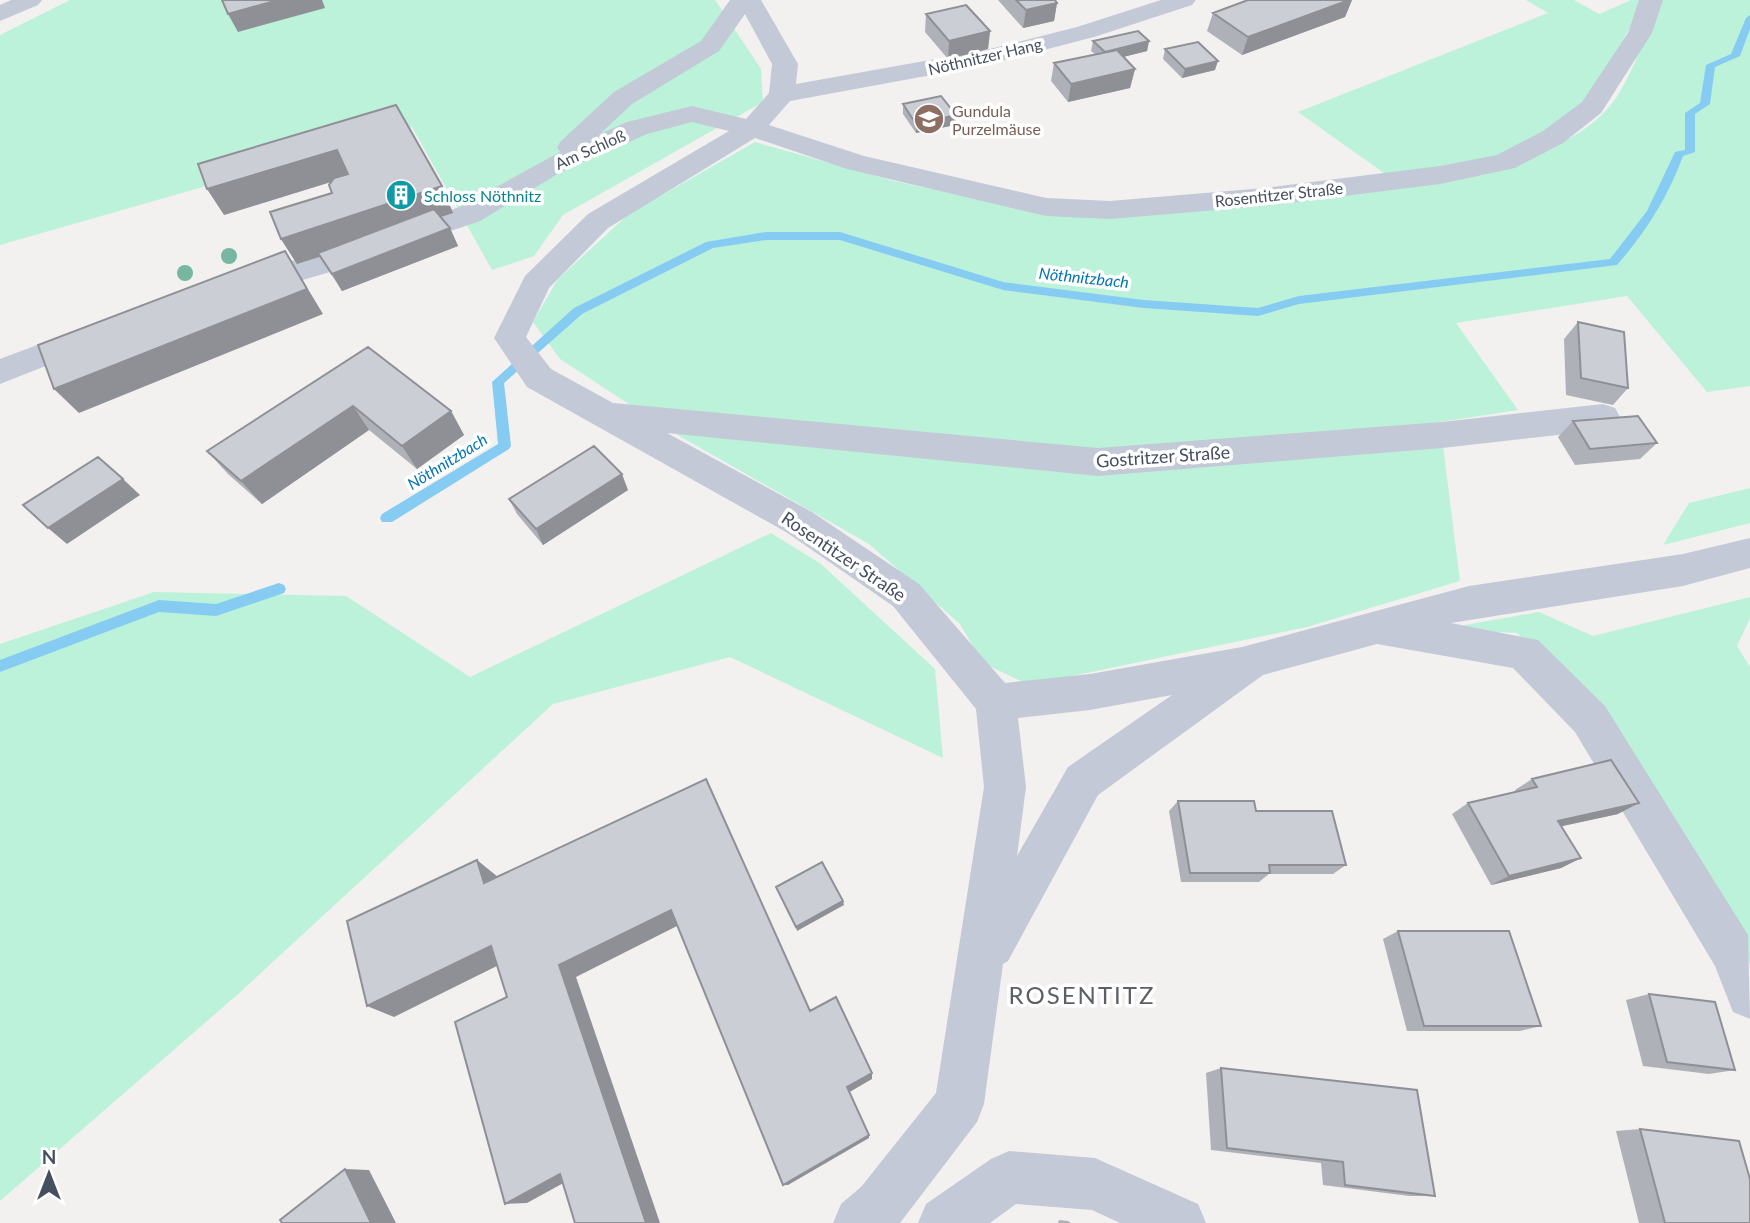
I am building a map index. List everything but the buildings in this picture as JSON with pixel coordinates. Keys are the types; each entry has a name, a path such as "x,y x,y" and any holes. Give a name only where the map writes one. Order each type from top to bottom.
{"street":[{"path":"0,14 30,0"},
{"path":"551,166 623,98 710,47 742,0"},
{"path":"750,0 785,64 782,94"},
{"name":"Nöthnitzer Hang","path":"782,94 883,80 1100,30 1184,0"},
{"name":"Rosentitzer Straße","path":"752,128 856,163 1046,207 1111,210 1264,197 1440,175 1505,162 1553,137 1592,107 1640,33 1651,0"},
{"name":"Rosentitzer Straße","path":"782,94 752,128 598,221 536,283 510,338 539,378 597,413 799,522 906,595 996,702"},
{"name":"Am Schloß","path":"226,292 316,266 470,214 551,166 637,128 692,114 752,128"},
{"path":"0,372 123,323"},
{"name":"Gostritzer Straße","path":"597,413 1098,462 1441,435 1603,416"},
{"path":"881,1217 958,1104 981,965 1005,787 996,702 1090,692 1252,661 1469,602 1682,570 1750,553"},
{"path":"1375,628 1524,652 1590,719 1732,951 1750,995"},
{"path":"981,965 1083,781 1252,661"},
{"path":"945,1223 1009,1177 1095,1184 1180,1223"}],"green space":[{"path":"70,0 715,0 761,69 763,102 563,215 534,256 492,270 412,127 0,245 0,35"},
{"path":"1526,0 1574,0 1599,14 1631,0 1642,0 1600,79 1583,101 1540,137 1483,160 1388,176 1298,112 1548,13"},
{"path":"1661,0 1750,0 1750,386 1707,392 1627,296 1456,323 1518,410 1440,422 1460,581 1307,627 1029,685 983,663 960,624 869,544 667,429 560,359 533,322 558,279 629,214 755,142 890,180 1049,215 1505,169 1575,135 1588,127 1610,106 1631,70"},
{"path":"1750,488 1750,523 1663,545 1689,503"},
{"path":"771,533 821,564 935,669 943,758 730,657 553,704 237,995 0,1201 0,644 154,592 346,596 470,677"},
{"path":"1750,597 1750,618 1737,646 1750,667 1750,964 1608,724 1517,633 1442,629 1539,612 1593,636"}],"waterway":[{"name":"Nöthnitzbach","path":"387,518 505,446 498,382 578,311 710,245 766,236 840,236 1003,286 1144,304 1258,312 1299,300 1613,262 1652,212 1679,154 1690,152 1690,113 1705,104 1711,65 1735,56 1750,18"},
{"name":"Nöthnitzbach","path":"0,666 159,606 216,610 279,589"}],"place":[{"name":"Gundula Purzelmäuse","path":"929,119"},
{"name":"Schloss Nöthnitz","path":"401,195"}],"district":[{"name":"ROSENTITZ","path":"1082,994"}]}
